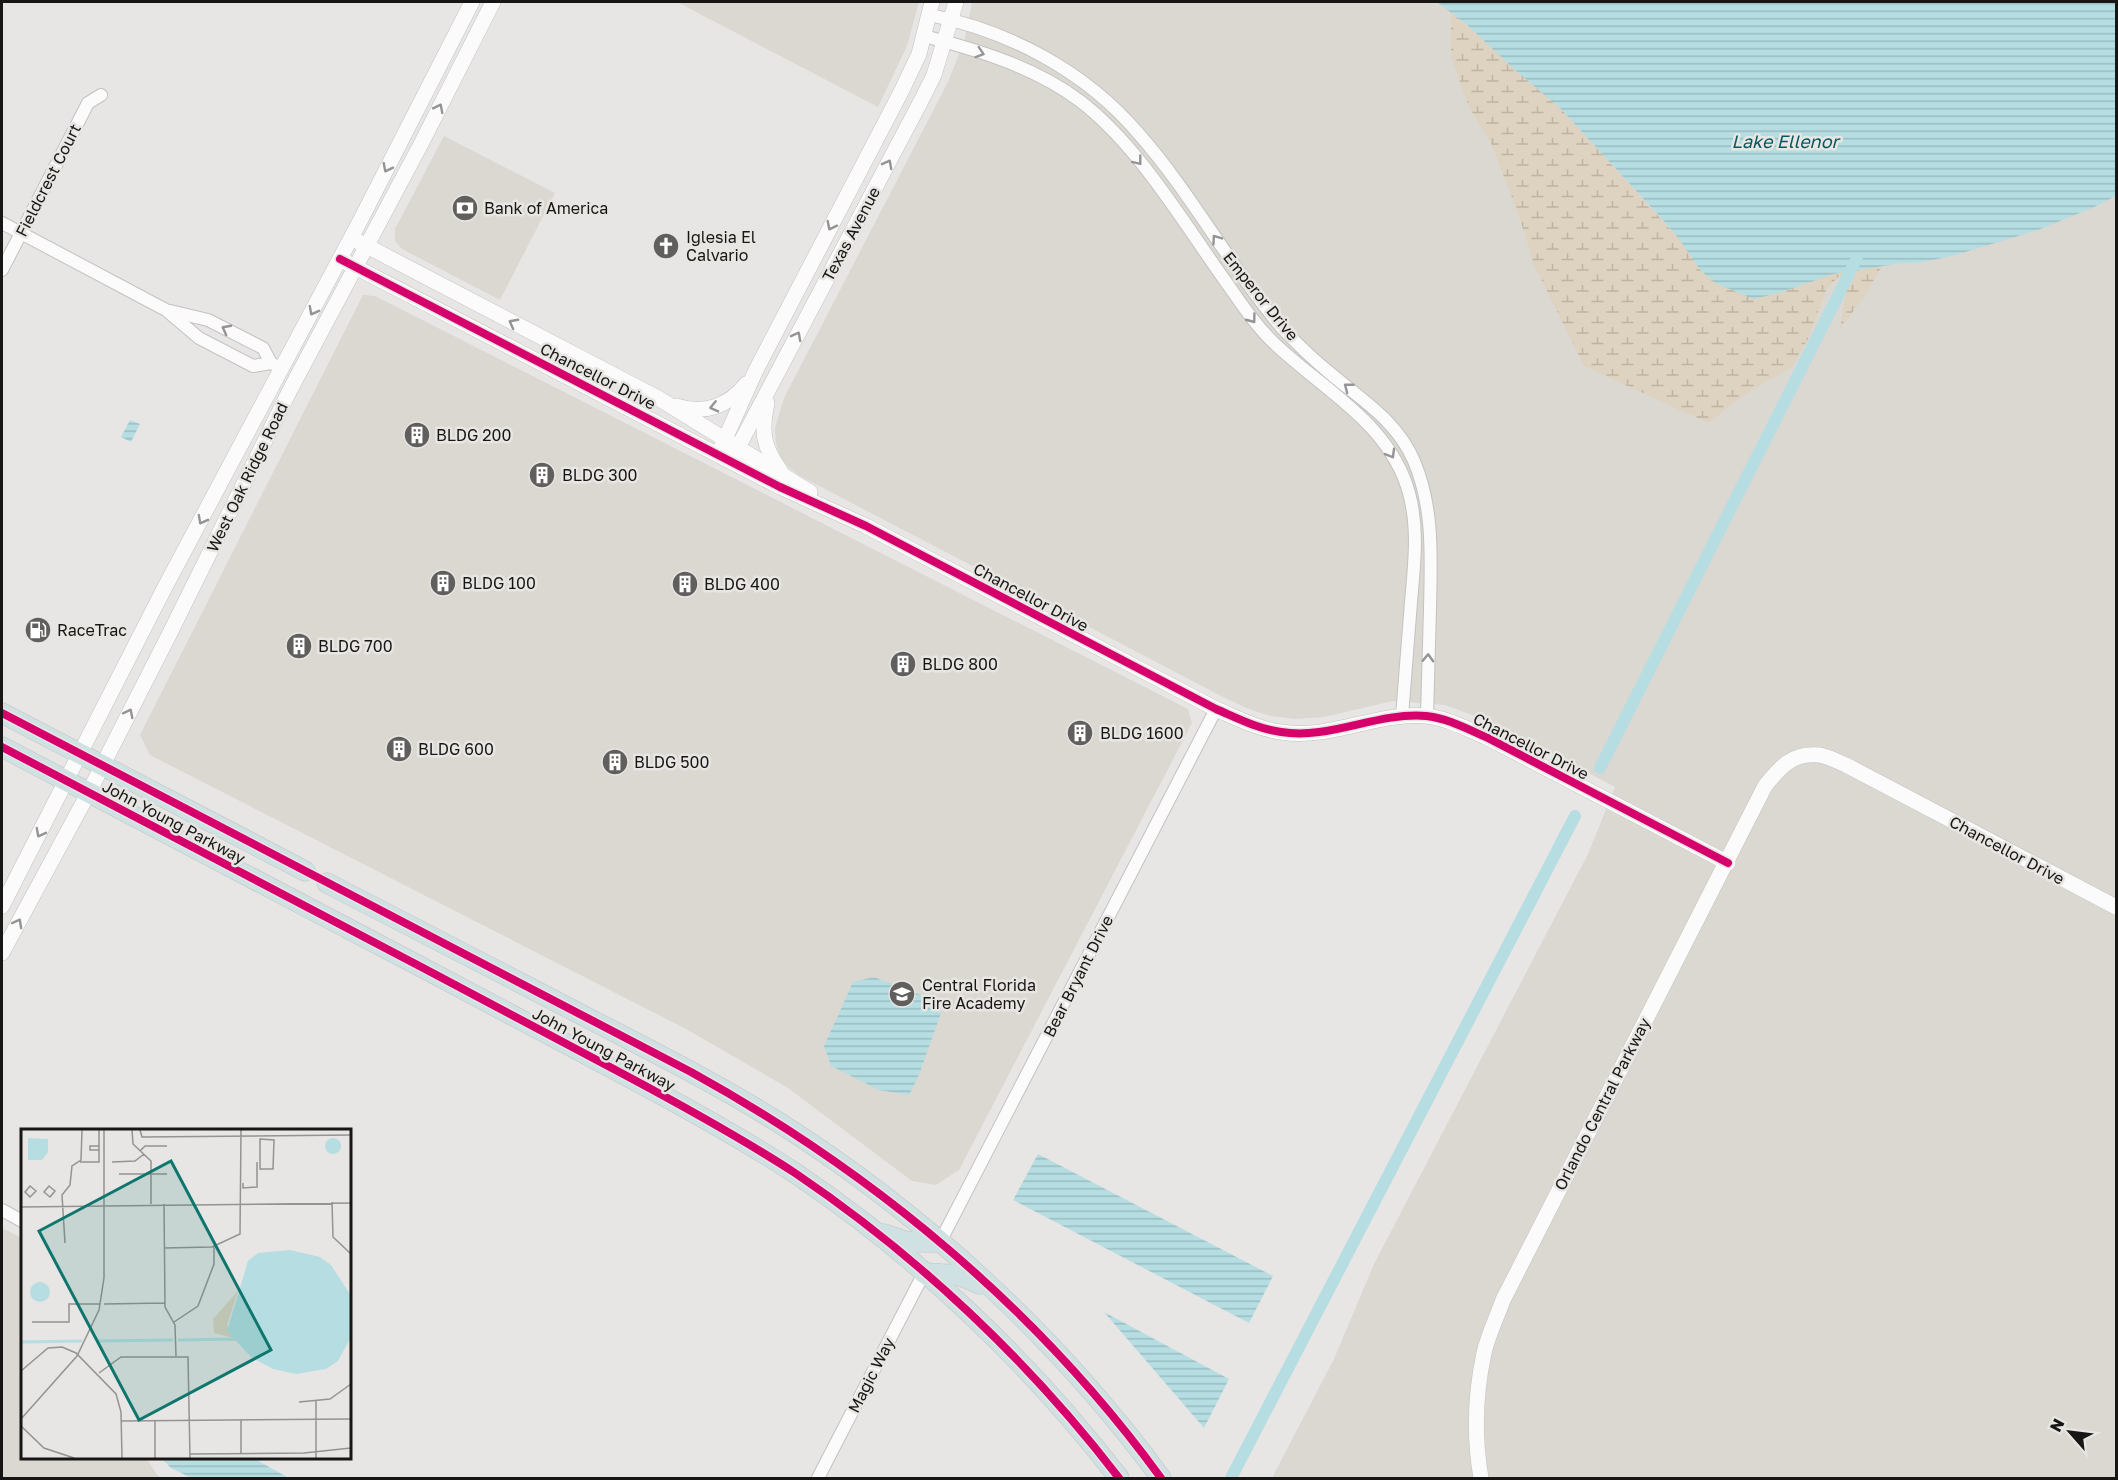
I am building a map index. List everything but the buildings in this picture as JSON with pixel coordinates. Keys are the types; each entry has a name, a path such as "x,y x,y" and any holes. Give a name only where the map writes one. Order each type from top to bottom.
{"highway":[{"name":"John Young Parkway","path":"2,713 305,871"},
{"name":"John Young Parkway","path":"2,747 524,1021 715,1124 795,1174 872,1230 980,1324 1033,1377 1119,1479"},
{"name":"John Young Parkway","path":"327,883 736,1097 795,1133 855,1175 940,1242 993,1290 1072,1370 1129,1436 1161,1479"},
{"path":"872,1230 907,1242 940,1242"},
{"path":"924,1273 940,1272 959,1275 993,1290"}],"street":[{"name":"West Oak Ridge Road","path":"2,906 277,366 340,259 472,2"},
{"name":"West Oak Ridge Road","path":"2,953 102,765 294,381 356,267 493,2"},
{"name":"Texas Avenue","path":"728,450 770,388 921,101 934,75 956,2"},
{"name":"Texas Avenue","path":"728,450 756,370 919,54 931,8"},
{"name":"Emperor Drive","path":"931,8 952,20 1006,38 1041,55 1080,79 1102,97 1138,132 1238,271 1284,330 1330,374 1384,416 1400,435 1414,460 1424,489 1430,523 1427,716"},
{"name":"Emperor Drive","path":"924,36 997,58 1042,77 1078,100 1104,121 1155,183 1256,325 1380,434 1394,457 1409,492 1415,527 1415,557 1402,716"},
{"path":"902,90 921,101"},
{"name":"Fieldcrest Court","path":"2,270 88,103 101,95"},
{"path":"2,223 166,310 199,338 253,366 277,366"},
{"name":"Chancellor Drive","path":"351,238 658,398 780,487 866,526 1216,709 1254,726 1281,732 1310,734 1402,716 1427,716 1455,724 1486,737 1728,862"},
{"name":"Chancellor Drive","path":"340,259 785,477 866,526"},
{"path":"166,310 208,320 263,348 277,366 280,384 274,401 229,491 233,507"},
{"path":"658,398 688,410 723,405 740,392 756,370"},
{"path":"770,388 763,437 771,458 785,477"},
{"name":"Bear Bryant Drive","path":"940,1242 1216,709"},
{"name":"Chancellor Drive","path":"1798,757 1820,755 1846,765 2116,908"},
{"name":"Orlando Central Parkway","path":"1482,1479 1477,1453 1477,1401 1485,1351 1503,1300 1606,1093 1728,862 1765,786 1780,766 1798,757"},
{"path":"2,1210 21,1220"},
{"name":"Magic Way","path":"818,1479 924,1273"}],"shaded area":[{"path":"677,2 919,2 907,46 878,107"},
{"path":"972,2 1500,2 2116,135 2116,1478 1272,1478 1334,1359 1374,1264 1588,854 1615,787 1491,722 1445,705 1393,701 1324,717 1295,719 1271,716 1249,709 800,476 788,467 780,456 775,428 784,398 948,82 964,42"},
{"path":"444,136 555,193 500,300 402,249 395,241 395,229"},
{"path":"363,295 375,296 1188,709 1192,723 959,1170 936,1185 912,1181 788,1088 686,1029 150,755 140,735"},
{"path":"2,1228 21,1238 21,1459 147,1459 158,1476 162,1478 2,1478"}],"green space":[{"path":"1451,12 1560,108 1679,239 1782,292 1833,274 1882,266 1866,294 1840,329 1847,283 1838,277 1826,290 1808,339 1792,367 1744,395 1708,423 1584,366 1534,265 1519,216 1491,143 1469,107 1451,57"}],"water":[{"name":"Lake Ellenor","path":"1437,2 2116,2 2116,196 2038,230 1952,256 1918,263 1902,263 1833,274 1754,299 1717,284 1701,271 1662,219 1560,108 1467,25"},
{"path":"130,420 140,424 131,442 121,437"},
{"path":"874,977 921,995 941,1013 919,1075 909,1095 879,1090 831,1066 824,1046 853,982"},
{"path":"1038,1154 1273,1276 1249,1323 1013,1200"},
{"path":"1104,1312 1229,1379 1204,1428"},
{"path":"162,1459 255,1459 289,1478 191,1478 171,1468"}],"waterway":[{"path":"1600,768 1857,258"},
{"path":"1231,1478 1575,816"}],"cycle path":[{"path":"340,259 780,487 866,526 1216,709 1272,731 1299,733 1317,732 1407,716 1442,719 1486,737 1728,863"},
{"path":"2,713 691,1072 824,1154 888,1200 948,1249 1006,1302 1061,1357 1113,1416 1161,1478"},
{"path":"2,747 647,1087 732,1134 795,1173 885,1239 969,1313 1048,1393 1119,1478"}],"place":[{"name":"Bank of America","path":"465,208"},
{"name":"Iglesia El Calvario","path":"666,246"},
{"name":"BLDG 200","path":"417,435"},
{"name":"BLDG 300","path":"542,475"},
{"name":"BLDG 100","path":"443,583"},
{"name":"BLDG 400","path":"685,584"},
{"name":"RaceTrac","path":"38,630"},
{"name":"BLDG 700","path":"299,646"},
{"name":"BLDG 800","path":"903,664"},
{"name":"BLDG 1600","path":"1080,733"},
{"name":"BLDG 600","path":"399,749"},
{"name":"BLDG 500","path":"615,762"},
{"name":"Central Florida Fire Academy","path":"902,994"}]}
